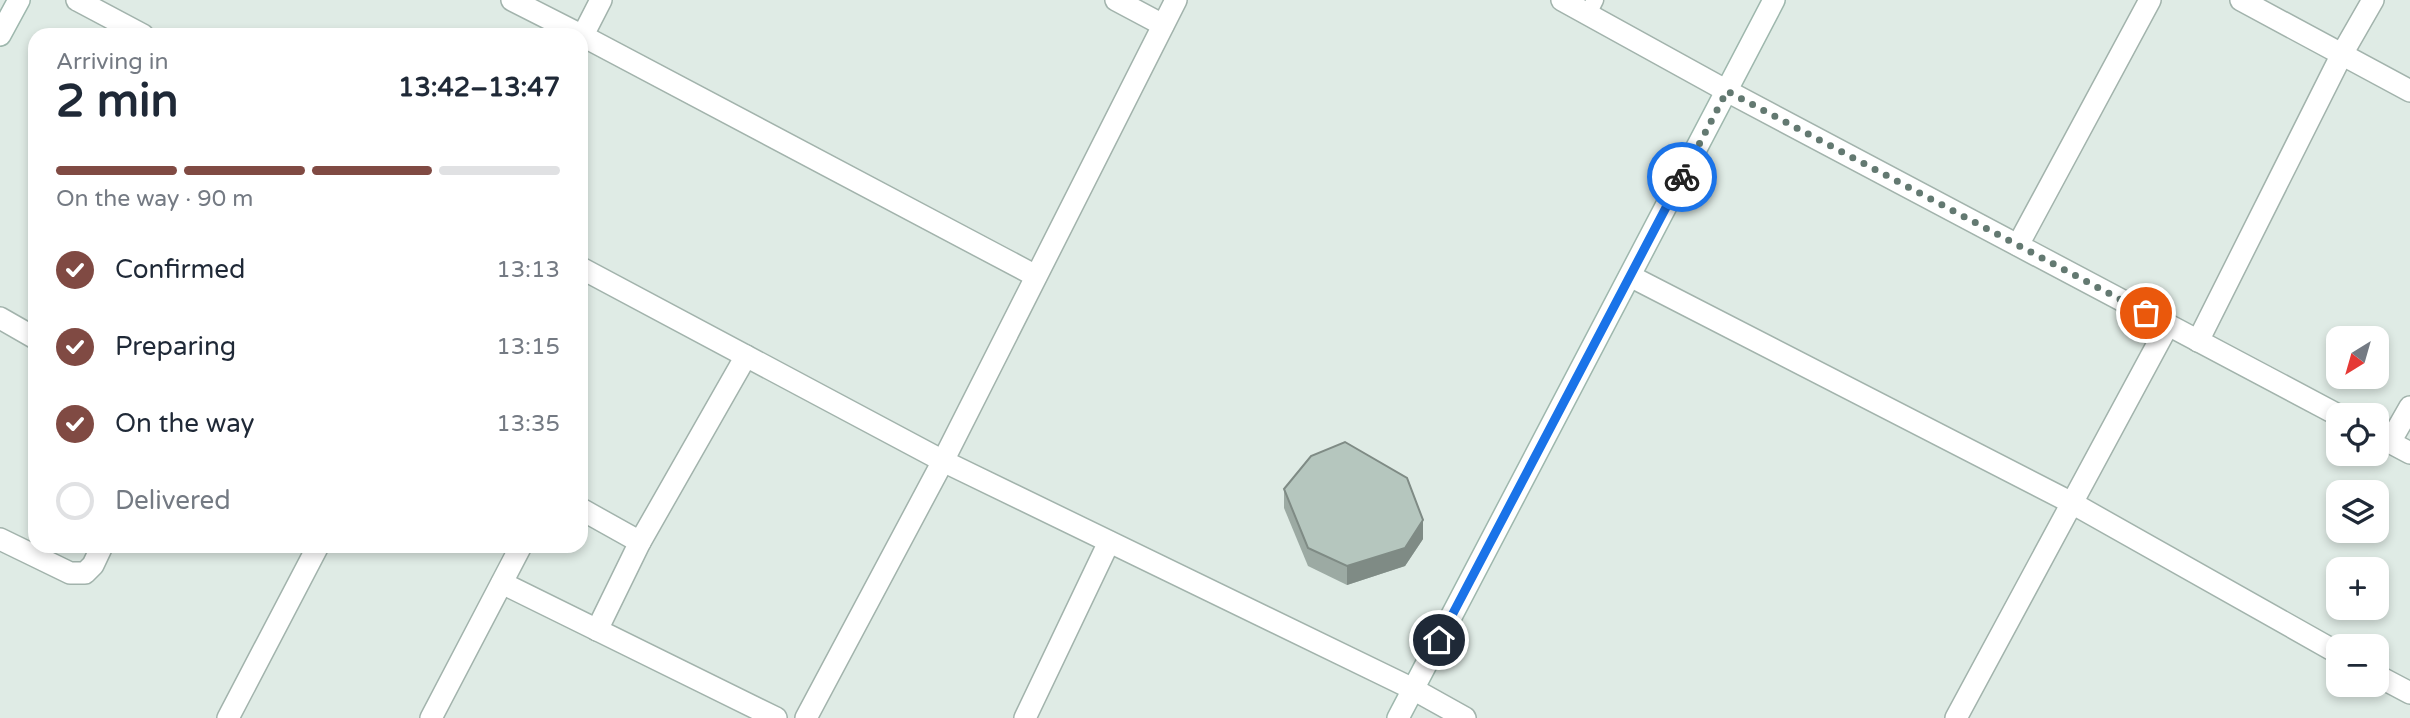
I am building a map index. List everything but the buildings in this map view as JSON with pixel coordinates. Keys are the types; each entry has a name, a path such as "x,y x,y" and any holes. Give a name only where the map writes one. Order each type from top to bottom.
{"street":[{"path":"0,35 19,0"},
{"path":"77,0 130,28"},
{"path":"512,0 566,28"},
{"path":"585,28 601,0"},
{"path":"1116,0 1163,24"},
{"path":"806,718 943,461 1175,0"},
{"path":"1562,0 1592,7 1727,91 2326,409"},
{"path":"1398,718 1774,0"},
{"path":"2018,245 2150,0"},
{"path":"2241,0 2410,90"},
{"path":"2198,341 2342,54 2372,0"},
{"path":"588,40 1036,276"},
{"path":"588,272 943,461 1413,689 1465,718"},
{"path":"1630,276 2072,503 2326,646"},
{"path":"0,318 28,334"},
{"path":"1956,718 2168,325"},
{"path":"597,630 640,542 746,356"},
{"path":"2389,433 2410,407"},
{"path":"2389,442 2410,453"},
{"path":"588,513 640,542"},
{"path":"0,539 28,553"},
{"path":"1026,718 1109,542"},
{"path":"29,553 70,573 85,573 99,553"},
{"path":"228,718 314,553"},
{"path":"431,718 517,553"},
{"path":"502,583 776,718"},
{"path":"2389,682 2410,694"}],"way so far":[{"path":"1682,177 1727,91 2146,313"}],"route":[{"path":"1439,640 1682,177"}]}
